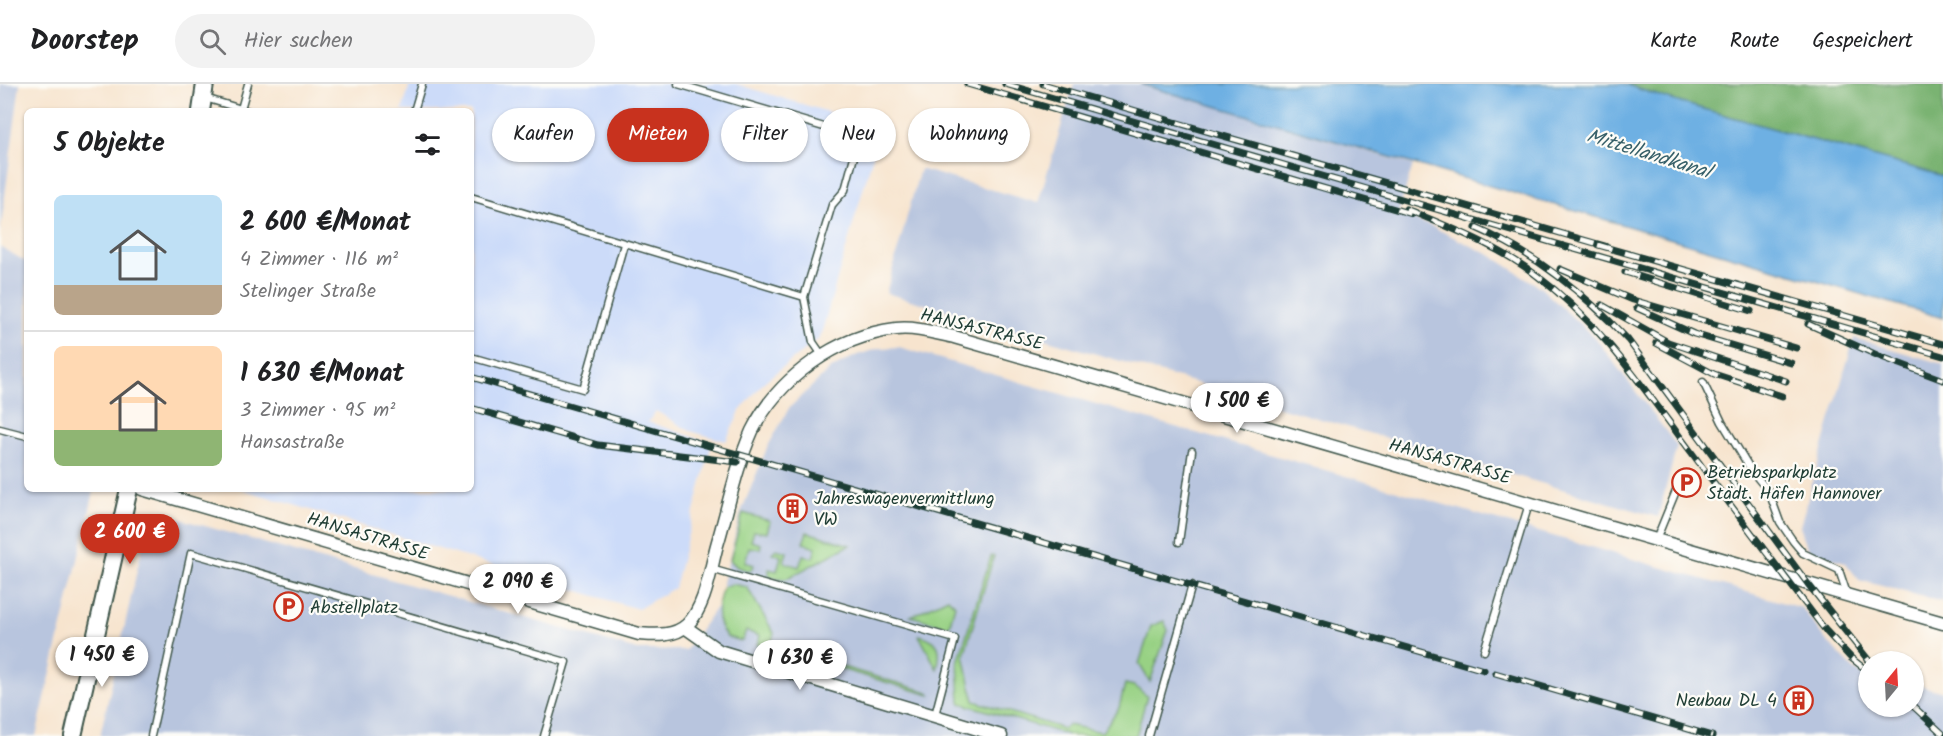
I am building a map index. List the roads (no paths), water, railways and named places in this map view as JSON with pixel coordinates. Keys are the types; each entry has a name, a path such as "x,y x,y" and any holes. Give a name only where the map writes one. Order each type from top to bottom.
{"main road":[{"path":"73,736 128,492"}],"street":[{"name":"HANSASTRASSE","path":"152,492 639,634 664,636 685,627 700,604 743,455 753,430 788,384 822,356 840,345 895,329 944,334 1943,623"},
{"path":"685,627 719,651 1001,736"}],"lane":[{"path":"245,108 248,84"},
{"path":"415,108 422,84"},
{"path":"678,84 851,135 858,142 845,190 832,205 804,297 813,342 822,356"},
{"path":"203,97 239,108"},
{"path":"474,197 804,297"},
{"path":"474,358 583,389 624,244"},
{"path":"1703,382 1722,422 1751,470 1769,492 1780,522 1803,554 1839,570 1847,595"},
{"path":"0,429 24,435"},
{"path":"1179,542 1192,451"},
{"path":"1656,540 1676,491"},
{"path":"1484,651 1529,503"},
{"path":"151,736 191,553 566,662 544,736"},
{"path":"710,568 955,639 935,715"},
{"path":"1149,736 1191,585"}],"water":[{"name":"Mittellandkanal","path":"1140,84 1624,84 1671,100 1943,176 1943,318"}],"railway":[{"path":"967,84 1412,214"},
{"path":"1005,84 1943,356"},
{"path":"1043,84 1605,246"},
{"path":"1406,209 1506,255 1536,275 1581,314 1639,381 1826,631 1858,663"},
{"path":"1476,228 1539,262 1594,306 1628,340 1808,584 1861,651"},
{"path":"1598,245 1943,344"},
{"path":"1560,269 1633,300 1796,348"},
{"path":"1625,272 1751,311"},
{"path":"1602,305 1668,342 1786,381"},
{"path":"1637,308 1694,334 1791,363"},
{"path":"1808,324 1879,356 1943,380"},
{"path":"1656,343 1714,374 1782,396"},
{"path":"474,378 1484,670"},
{"path":"474,409 598,445 737,462"},
{"path":"1495,673 1712,736"},
{"path":"1924,716 1943,734"}],"place":[{"name":"Betriebsparkplatz Städt. Häfen Hannover","path":"1686,482"},
{"name":"Jahreswagenvermittlung VW","path":"793,508"},
{"name":"Abstellplatz","path":"289,607"},
{"name":"Neubau DL 4","path":"1798,700"}]}
